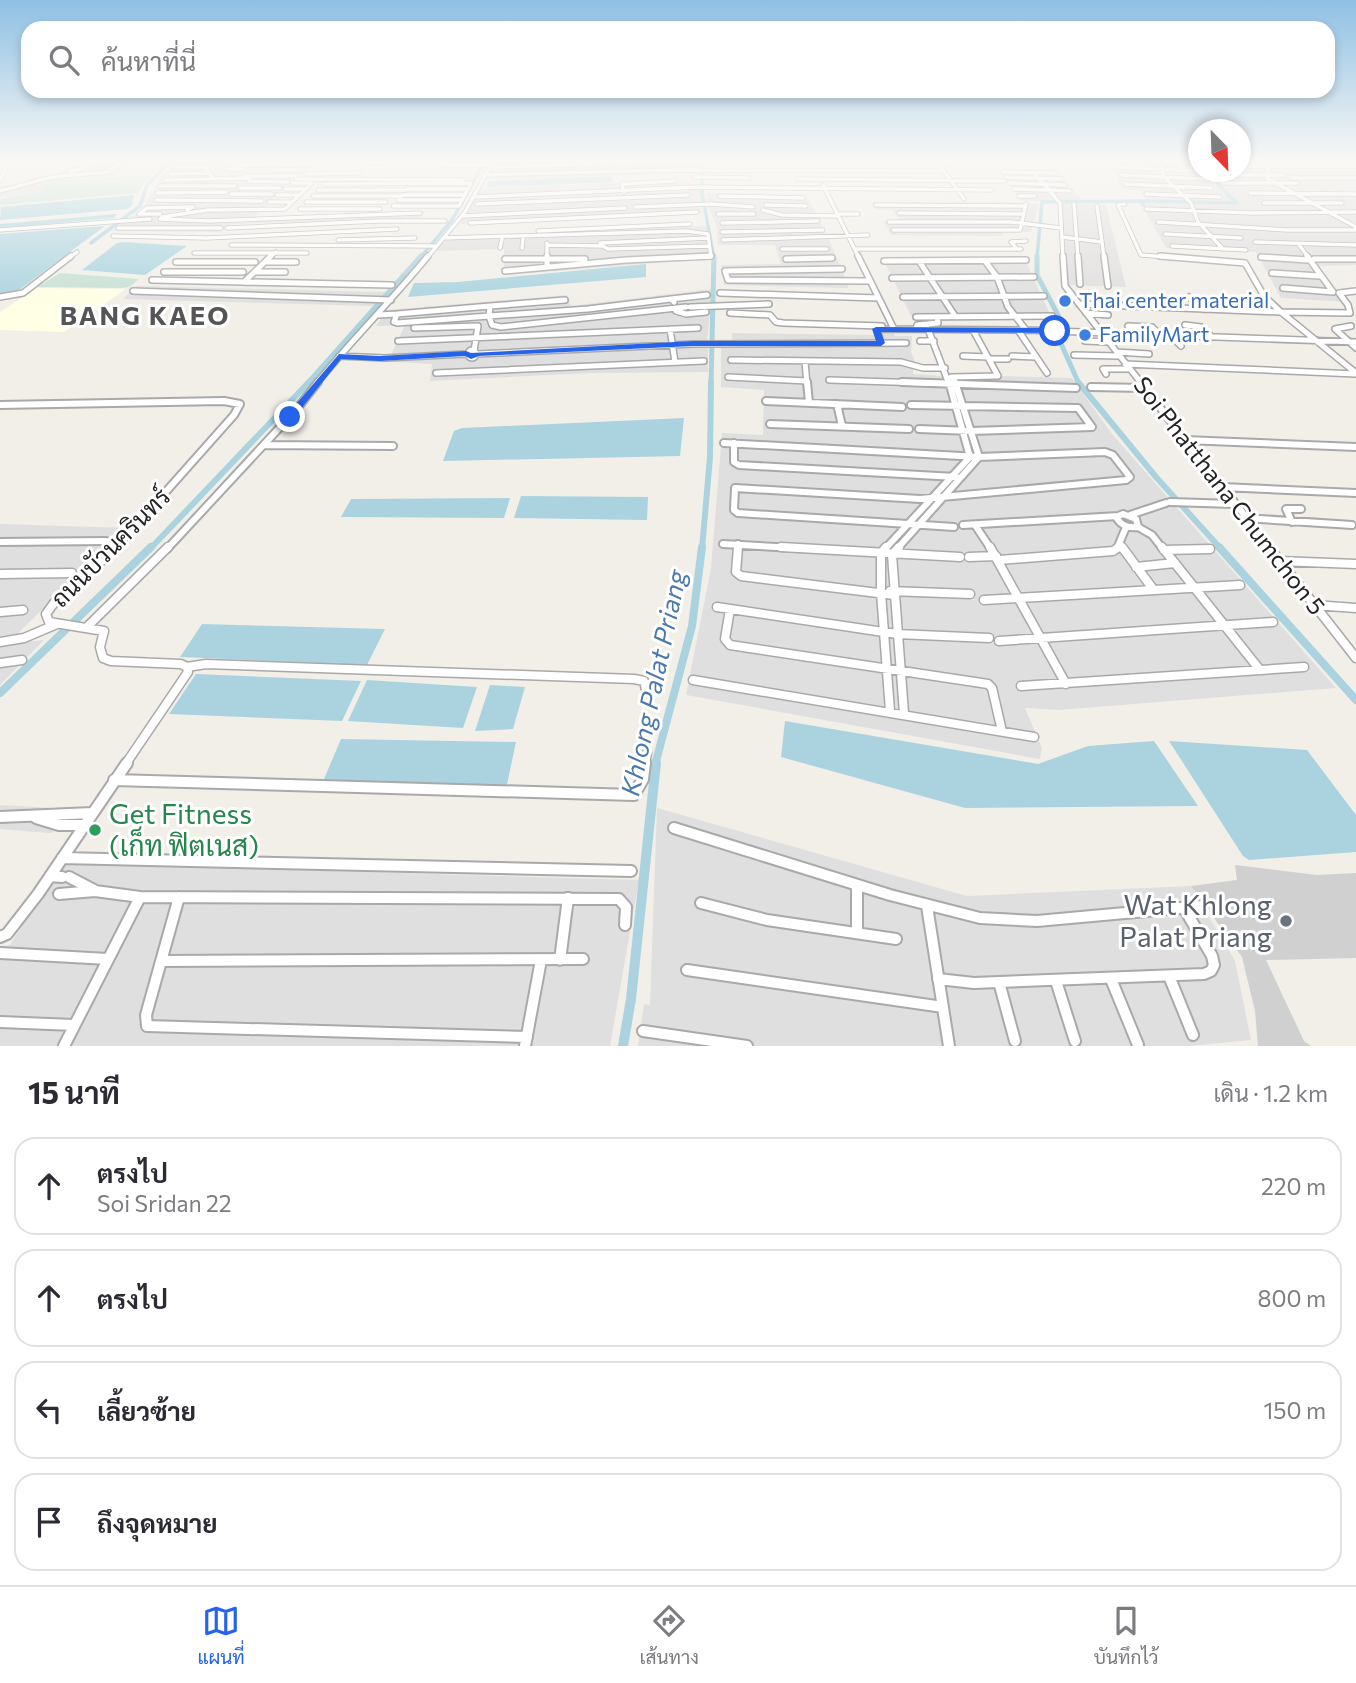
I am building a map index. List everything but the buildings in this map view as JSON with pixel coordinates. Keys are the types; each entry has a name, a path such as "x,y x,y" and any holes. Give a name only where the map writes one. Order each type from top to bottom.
{"street":[{"path":"145,210 139,214 209,221 420,213"},
{"path":"180,213 187,210"},
{"path":"0,230 150,219 180,213 264,210"},
{"path":"331,216 337,210"},
{"path":"387,214 390,210"},
{"path":"85,626 189,527 264,445 339,356 379,315 439,241 468,210"},
{"path":"516,210 518,221"},
{"path":"463,216 569,210"},
{"path":"630,210 632,216"},
{"path":"747,210 754,211"},
{"path":"719,214 757,210"},
{"path":"770,210 782,215 858,214"},
{"path":"834,210 894,328"},
{"path":"916,210 924,222"},
{"path":"937,210 940,214"},
{"path":"893,230 1020,230 1024,210"},
{"name":"Soi Phatthana Chumchon 5","path":"1060,210 1063,283 1356,658"},
{"path":"1075,210 1080,284"},
{"path":"1098,210 1108,286"},
{"path":"1120,210 1141,255 1245,263 1264,296 1356,373"},
{"path":"1164,210 1356,212"},
{"path":"1322,210 1356,229"},
{"path":"754,211 757,222"},
{"path":"1191,211 1200,225 1223,248"},
{"path":"470,223 697,212"},
{"path":"899,213 1023,214"},
{"path":"983,214 990,222"},
{"path":"167,228 178,220"},
{"path":"369,245 379,221"},
{"path":"118,228 224,228 445,221"},
{"path":"722,223 818,221"},
{"path":"889,222 1021,223 1061,228"},
{"path":"901,222 906,230"},
{"path":"1158,222 1287,230 1356,229"},
{"path":"231,244 421,245 439,241 690,224"},
{"path":"243,282 275,253 291,244 304,225"},
{"path":"113,236 223,237 397,229"},
{"path":"794,230 803,259"},
{"path":"722,232 823,230"},
{"path":"439,241 686,231 706,233 711,257 626,260 505,259"},
{"path":"739,231 741,240"},
{"path":"628,233 628,241"},
{"path":"1165,234 1241,239"},
{"path":"723,240 868,235"},
{"path":"213,243 223,237"},
{"path":"1062,237 1102,242"},
{"path":"338,240 415,238"},
{"path":"439,241 547,238 547,267"},
{"path":"547,245 708,238"},
{"path":"500,248 502,239"},
{"path":"522,248 523,239"},
{"path":"854,249 1019,249 1011,242 1026,241"},
{"path":"1255,242 1356,245"},
{"path":"547,245 603,246 608,249 709,246"},
{"path":"1283,288 1331,293 1311,259 1299,245"},
{"path":"1172,246 1246,250"},
{"path":"782,249 827,249"},
{"path":"0,297 23,293 77,252"},
{"path":"194,253 307,253"},
{"path":"205,272 223,253"},
{"path":"1261,257 1356,259"},
{"path":"786,259 832,258"},
{"path":"505,271 626,260"},
{"path":"884,261 1026,260"},
{"path":"919,261 955,316"},
{"path":"985,261 997,277 1003,296 1026,330"},
{"path":"176,262 255,262"},
{"path":"265,262 296,262"},
{"path":"793,269 797,280"},
{"path":"842,269 725,271 728,280 869,281"},
{"path":"164,272 243,272"},
{"path":"254,272 285,272"},
{"path":"1272,273 1319,276"},
{"path":"892,278 1034,278"},
{"path":"152,281 392,285"},
{"path":"133,291 391,300"},
{"path":"1079,304 1350,313 1348,305 1339,293 1356,291"},
{"path":"720,293 878,298"},
{"path":"397,314 394,322 580,310 708,295"},
{"path":"769,295 770,315 776,322 783,323 1356,342"},
{"path":"903,296 1044,296"},
{"path":"1189,297 1203,309"},
{"path":"671,299 685,309 686,314 724,304 769,304"},
{"path":"379,315 565,300"},
{"path":"491,306 489,316 495,326 706,309"},
{"path":"580,310 582,320"},
{"path":"730,313 770,315"},
{"path":"1086,313 1108,316"},
{"path":"915,317 1052,316"},
{"path":"916,329 917,325 938,323 937,318"},
{"path":"1114,324 1121,333"},
{"path":"1134,334 1128,327 1130,325 1153,327 1160,335"},
{"path":"1185,325 1201,327 1213,337"},
{"path":"1351,326 1335,329 1356,348"},
{"path":"414,328 479,327 469,371"},
{"path":"398,341 698,328"},
{"path":"881,343 876,330 894,328"},
{"path":"670,329 675,362"},
{"path":"885,329 891,343"},
{"path":"928,329 949,378 974,457"},
{"path":"829,380 998,377 973,330"},
{"path":"1018,330 1047,373"},
{"path":"1171,335 1181,345"},
{"path":"920,341 934,341"},
{"path":"1085,341 1109,342"},
{"path":"1300,341 1309,349"},
{"path":"339,356 380,358 674,344 906,343"},
{"path":"1074,355 1149,354"},
{"path":"963,356 1036,357"},
{"path":"731,360 901,362 949,378 1076,388"},
{"path":"436,373 704,361"},
{"path":"806,362 809,403"},
{"path":"1106,374 1103,369 1127,366 1356,373"},
{"path":"1209,368 1217,374"},
{"path":"728,377 807,381"},
{"path":"1091,387 1144,388"},
{"name":"ถนนบัวนครินทร์","path":"0,405 224,401 240,404 234,415 124,541 54,603 46,614 49,622 104,631 100,647 103,658 111,661 181,664 187,667"},
{"path":"766,401 902,407"},
{"path":"837,404 842,426"},
{"path":"911,405 1078,408 1092,427 967,431 919,429"},
{"path":"771,424 909,429"},
{"path":"1185,440 1356,447"},
{"path":"724,443 974,457 1105,452 1113,455 1130,477 1126,480 933,498 735,488 734,510 738,513 954,527"},
{"path":"734,443 734,462 739,465 957,477"},
{"path":"264,445 393,446"},
{"path":"904,713 892,555 920,525 974,457"},
{"path":"890,711 881,592 881,553 933,498 957,477"},
{"path":"1222,487 1356,493"},
{"path":"964,525 1132,516 1172,504 1234,504"},
{"path":"1292,522 1286,509 1301,509"},
{"path":"1118,516 1117,521 1126,527 1138,527 1153,536 1261,670"},
{"path":"1132,516 1139,523 1138,527"},
{"path":"1245,518 1352,525"},
{"path":"975,525 1020,598 1066,684"},
{"path":"723,544 892,555 997,558 1114,551 1120,545 1126,527"},
{"path":"0,542 106,541"},
{"path":"738,544 736,572 741,576 881,592 970,594"},
{"path":"1120,545 1153,589"},
{"path":"1164,550 1210,549"},
{"path":"1279,561 1356,564"},
{"path":"1136,566 1175,563"},
{"path":"0,574 72,573"},
{"path":"984,600 1240,585"},
{"path":"1314,605 1356,608"},
{"path":"717,607 897,634 989,638"},
{"path":"730,609 725,639 730,645 988,684 992,688 1002,731"},
{"path":"0,612 23,610"},
{"path":"999,641 1273,622"},
{"path":"0,642 24,638 62,624"},
{"path":"0,663 22,660"},
{"path":"0,937 7,934 38,894 60,877 62,858 180,686 188,672 187,667 206,664 634,679 644,681 646,690"},
{"path":"1021,687 1304,667"},
{"path":"694,680 904,713 1034,737"},
{"path":"114,779 634,795 643,779 647,753"},
{"path":"0,817 36,818 66,812 92,813"},
{"path":"36,818 59,825 83,825"},
{"path":"674,828 926,906 980,918 1037,921 1202,906"},
{"path":"62,858 631,871"},
{"path":"60,877 95,891"},
{"path":"857,885 857,933"},
{"path":"38,894 95,891 140,897 619,899 626,907 625,925"},
{"path":"64,1046 140,897"},
{"path":"178,897 146,1015 147,1026 526,1041 541,961"},
{"path":"560,960 568,898"},
{"path":"701,903 767,920 895,939"},
{"path":"926,906 949,1046"},
{"path":"938,979 1056,981 1204,974 1211,971 1214,965 1212,956 1184,908"},
{"path":"0,953 108,959"},
{"path":"161,961 583,959"},
{"path":"687,970 943,1007"},
{"path":"1168,976 1193,1035"},
{"path":"1111,979 1138,1045"},
{"path":"1056,981 1075,1041"},
{"path":"999,982 1015,1041"},
{"path":"0,1022 75,1025"},
{"path":"643,1031 747,1046"}],"shaded area":[{"path":"140,210 261,210 254,217 425,211 421,218 231,224 219,232 111,231"},
{"path":"468,210 702,210 703,213 460,224"},
{"path":"710,210 814,210 817,215 834,218 818,218 826,234 843,234 845,237 828,237 845,278 865,278 866,282 849,282 848,288 724,285 721,265 781,264 775,245 718,245 717,227"},
{"path":"875,210 1037,210 1031,232 1002,232 1003,236 891,235 883,221 900,220 892,210"},
{"path":"1062,210 1107,210 1126,287 1066,285"},
{"path":"1144,210 1356,210 1356,265 1318,266 1346,302 1281,298 1256,252 1166,248"},
{"path":"709,226 714,258 504,275 504,249 435,251 449,236"},
{"path":"884,261 1026,262 1050,314 911,316"},
{"path":"60,273 138,280 129,287 122,288 37,287"},
{"path":"136,286 388,293 383,298 387,303 379,302 373,306 123,299"},
{"path":"37,288 126,289 64,332 0,330 0,312"},
{"path":"712,289 707,342 732,341 732,333 876,335 875,329 892,331 895,336 912,336 911,352 916,364 943,367 944,372 913,367 913,374 943,376 945,381 994,381 1001,379 1001,376 1072,378 1112,434 1336,688 1058,710 1025,708 1042,748 1040,759 686,695 711,568 722,433 763,435 764,390 721,387 721,346 708,346 708,372 591,373 430,381 432,364 340,359 345,354 391,355 405,325 376,326 387,310 567,295 571,306"},
{"path":"0,524 127,528 17,634 0,636"},
{"path":"44,640 0,685 0,645"},
{"path":"0,805 69,809 52,833 48,833 0,829"},
{"path":"657,808 967,896 1191,886 1235,961 1251,1040 1189,1046 638,1046 644,1004 650,1005"},
{"path":"62,863 639,880 610,1046 0,1046 0,947 10,945"},
{"name":"Wat Khlong Palat Priang","path":"1235,865 1317,875 1356,873 1356,958 1266,960 1304,1041 1311,1046 1258,1046 1255,1011 1242,957 1191,886 1237,880"}],"water":[{"path":"1,210 118,210 0,220"},
{"path":"117,214 114,218 0,228 0,224"},
{"path":"105,226 16,292 0,295 0,234"},
{"path":"117,243 187,246 145,275 82,270"},
{"path":"646,264 646,277 408,297 414,283 457,282"},
{"path":"684,418 680,456 443,461 454,431 462,428"},
{"path":"521,496 648,497 647,520 514,518"},
{"path":"510,498 504,518 341,517 351,499"},
{"path":"202,624 385,629 367,665 180,657"},
{"path":"196,674 361,681 342,721 169,714"},
{"path":"367,680 477,687 463,728 348,721"},
{"path":"490,685 525,687 513,729 475,731"},
{"path":"785,721 1038,764 1088,746 1154,741 1198,806 965,808 781,757"},
{"path":"341,739 516,742 506,789 321,786"},
{"path":"1169,741 1307,750 1356,815 1356,852 1249,860 1243,856"}],"waterway":[{"path":"91,243 135,210"},
{"path":"420,258 458,210"},
{"name":"Khlong Palat Priang","path":"705,210 714,258"},
{"path":"1037,258 1041,210"},
{"path":"307,384 421,256"},
{"name":"Khlong Palat Priang","path":"711,384 714,258"},
{"path":"1037,258 1037,275 1059,317 1059,339 1078,382"},
{"path":"150,549 309,382"},
{"name":"Khlong Palat Priang","path":"702,549 710,457 711,382"},
{"path":"1078,382 1156,477 1221,549"},
{"path":"0,693 151,547"},
{"name":"Khlong Palat Priang","path":"655,765 692,626 702,547"},
{"path":"1219,547 1356,700"},
{"name":"Khlong Palat Priang","path":"623,1046 631,999 656,763"}],"place":[{"name":"Thai center material","path":"1065,301"},
{"name":"FamilyMart","path":"1085,335"},
{"name":"Get Fitness (เก็ท ฟิตเนส)","path":"95,830"},
{"name":"Wat Khlong Palat Priang","path":"1286,921"}],"district":[{"name":"BANG KAEO","path":"145,316"}],"route":[{"path":"290,417 339,356 471,356 693,344 881,343 876,329 1055,331"}]}
